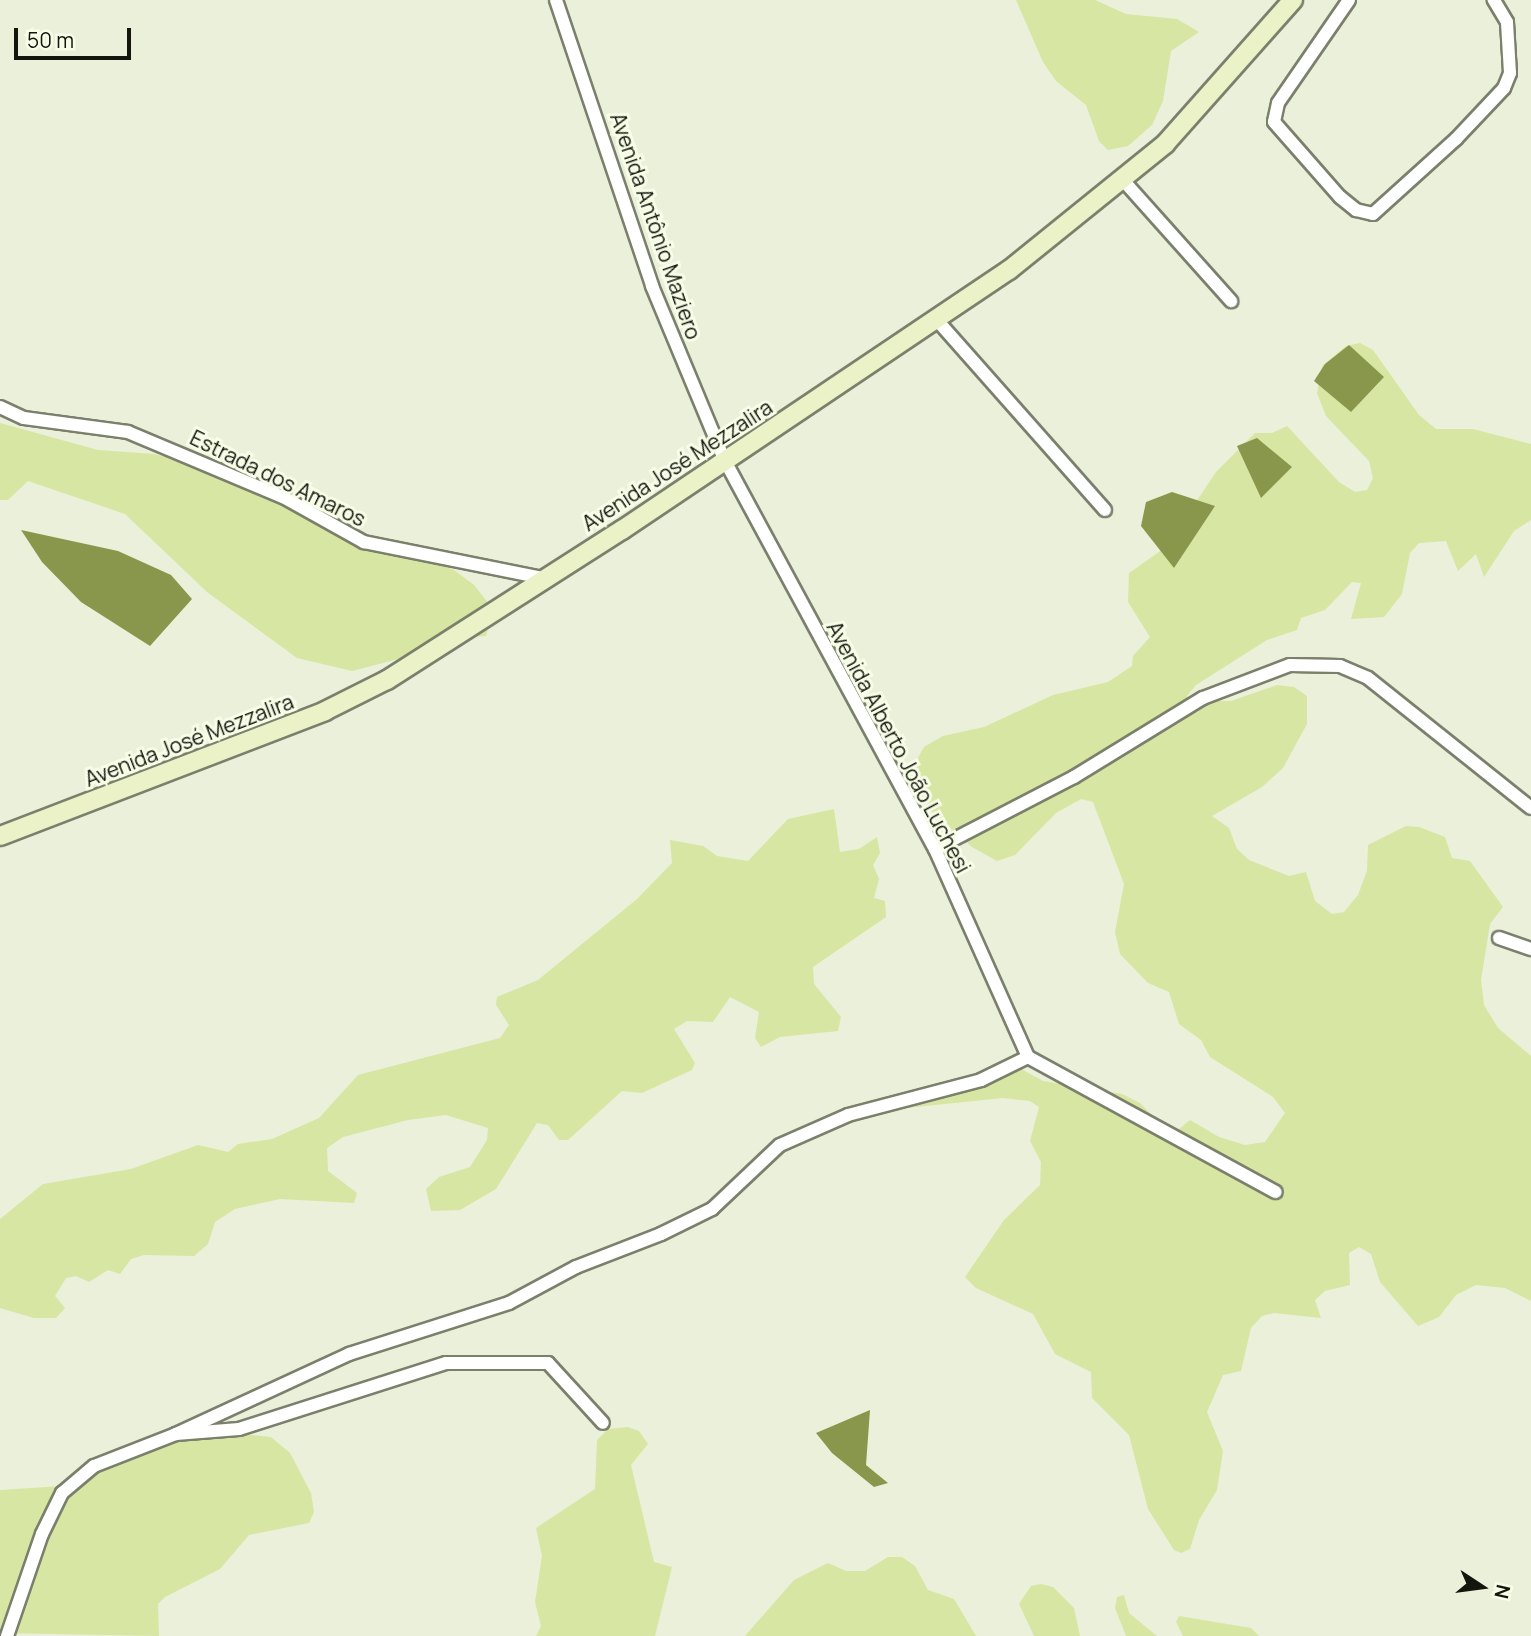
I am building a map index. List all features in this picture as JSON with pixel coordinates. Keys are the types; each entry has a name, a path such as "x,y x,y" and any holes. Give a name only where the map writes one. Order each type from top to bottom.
{"main road":[{"name":"Avenida José Mezzalira","path":"0,836 325,711 387,680 725,461 1009,270 1165,144 1293,0"}],"street":[{"name":"Avenida Antônio Maziero","path":"556,0 652,286 725,461"},
{"path":"1349,0 1278,103 1274,122 1340,197 1356,210 1373,215 1456,139 1504,88 1510,73 1507,22 1494,0"},
{"path":"1122,179 1231,301"},
{"path":"936,319 1105,510"},
{"name":"Estrada dos Amaros","path":"0,407 24,418 138,435 283,498 364,541 542,578"},
{"name":"Avenida Alberto João Luchesi","path":"725,461 935,849 1028,1057"},
{"path":"935,849 1074,777 1203,698 1290,665 1340,666 1368,678 1531,808"},
{"path":"1499,939 1531,949"},
{"path":"7,1636 42,1534 62,1493 94,1466 176,1434 349,1354 488,1311 576,1267 661,1234 712,1209 780,1145 848,1115 981,1080 1028,1057 1276,1192"},
{"path":"176,1434 239,1429 446,1363 548,1363 603,1423"}],"shaded area":[{"path":"1016,0 1095,0 1126,14 1177,19 1199,32 1171,51 1163,101 1152,125 1128,146 1108,150 1099,141 1086,105 1056,81 1043,62"},
{"path":"1360,343 1373,350 1419,415 1436,429 1473,429 1531,444 1531,520 1514,531 1484,577 1476,554 1458,571 1446,541 1419,543 1410,553 1402,594 1384,617 1351,619 1361,583 1352,582 1325,610 1301,618 1297,630 1267,640 1196,685 1187,696 1189,706 1198,713 1199,701 1231,701 1277,685 1294,687 1307,696 1307,724 1283,768 1262,787 1212,816 1229,828 1237,849 1249,860 1289,876 1306,872 1315,901 1332,914 1344,912 1358,895 1367,871 1368,845 1406,826 1419,827 1445,837 1452,858 1470,861 1503,907 1490,924 1481,980 1484,1005 1498,1028 1531,1056 1531,1301 1505,1288 1476,1285 1456,1295 1439,1317 1418,1326 1380,1282 1371,1254 1359,1247 1349,1253 1350,1285 1325,1291 1315,1300 1321,1318 1274,1313 1262,1316 1251,1328 1241,1371 1223,1375 1207,1412 1223,1451 1217,1490 1199,1520 1190,1549 1181,1553 1174,1550 1148,1509 1129,1435 1092,1398 1091,1372 1055,1354 1033,1314 976,1288 965,1277 1004,1220 1040,1185 1041,1162 1030,1141 1039,1107 1030,1101 1003,1098 887,1110 1021,1069 1043,1081 1122,1094 1140,1103 1160,1123 1179,1129 1190,1120 1219,1137 1245,1145 1265,1142 1285,1113 1273,1097 1210,1057 1201,1040 1179,1024 1169,992 1148,983 1120,954 1115,932 1124,884 1093,802 1081,799 1056,813 1015,855 997,861 972,847 931,811 917,786 915,763 924,747 943,736 984,727 1053,695 1108,682 1132,666 1133,656 1150,637 1128,602 1129,573 1166,547 1216,472 1255,433 1272,433 1287,426 1339,482 1355,492 1367,490 1373,478 1369,461 1326,416 1317,393 1322,366 1346,346"},
{"path":"1349,345 1384,377 1351,412 1314,381 1325,364"},
{"path":"0,423 98,450 154,454 236,474 277,503 346,539 427,559 454,570 474,585 493,609 486,636 456,638 429,651 352,671 297,658 207,592 125,514 28,481 8,500 0,500"},
{"path":"1257,438 1292,467 1261,498 1237,446"},
{"path":"1172,492 1215,506 1174,568 1141,526 1146,502"},
{"path":"21,530 118,551 171,575 192,599 150,646 81,602 42,562"},
{"path":"834,809 840,852 859,849 877,837 880,853 873,865 879,879 874,898 885,901 886,917 813,967 814,984 841,1017 838,1031 780,1037 761,1047 755,1038 759,1012 730,997 713,1022 687,1021 674,1029 695,1063 692,1070 642,1093 622,1091 568,1140 559,1140 548,1125 537,1123 496,1189 460,1210 431,1211 426,1189 439,1177 470,1167 487,1140 488,1128 446,1115 408,1120 343,1137 327,1148 328,1171 357,1193 354,1203 280,1199 235,1209 215,1222 208,1244 194,1256 144,1255 131,1259 120,1274 108,1270 89,1282 76,1276 66,1278 55,1296 65,1308 56,1318 34,1318 0,1308 0,1219 43,1184 131,1169 198,1145 228,1152 238,1144 272,1139 319,1118 358,1075 500,1038 509,1025 496,1005 497,997 538,980 637,899 672,863 670,840 703,846 717,856 748,861 788,819"},
{"path":"870,1410 866,1465 888,1483 874,1487 832,1453 816,1433"},
{"path":"628,1427 639,1431 648,1444 631,1465 654,1562 672,1567 655,1636 536,1636 541,1626 535,1602 542,1556 536,1528 595,1489 597,1440 608,1429"},
{"path":"197,1429 271,1437 290,1453 311,1493 314,1512 309,1523 249,1535 220,1569 165,1597 158,1604 159,1636 0,1633 0,1490 63,1486 146,1446"},
{"path":"888,1557 902,1557 915,1566 928,1590 954,1599 976,1636 745,1636 794,1580 828,1563 846,1571 865,1571"},
{"path":"1041,1584 1053,1587 1074,1608 1080,1636 1034,1636 1019,1604 1031,1586"},
{"path":"1124,1595 1129,1613 1157,1636 1126,1636 1115,1608 1117,1597"},
{"path":"1179,1616 1251,1628 1259,1636 1183,1636 1176,1622"}]}
